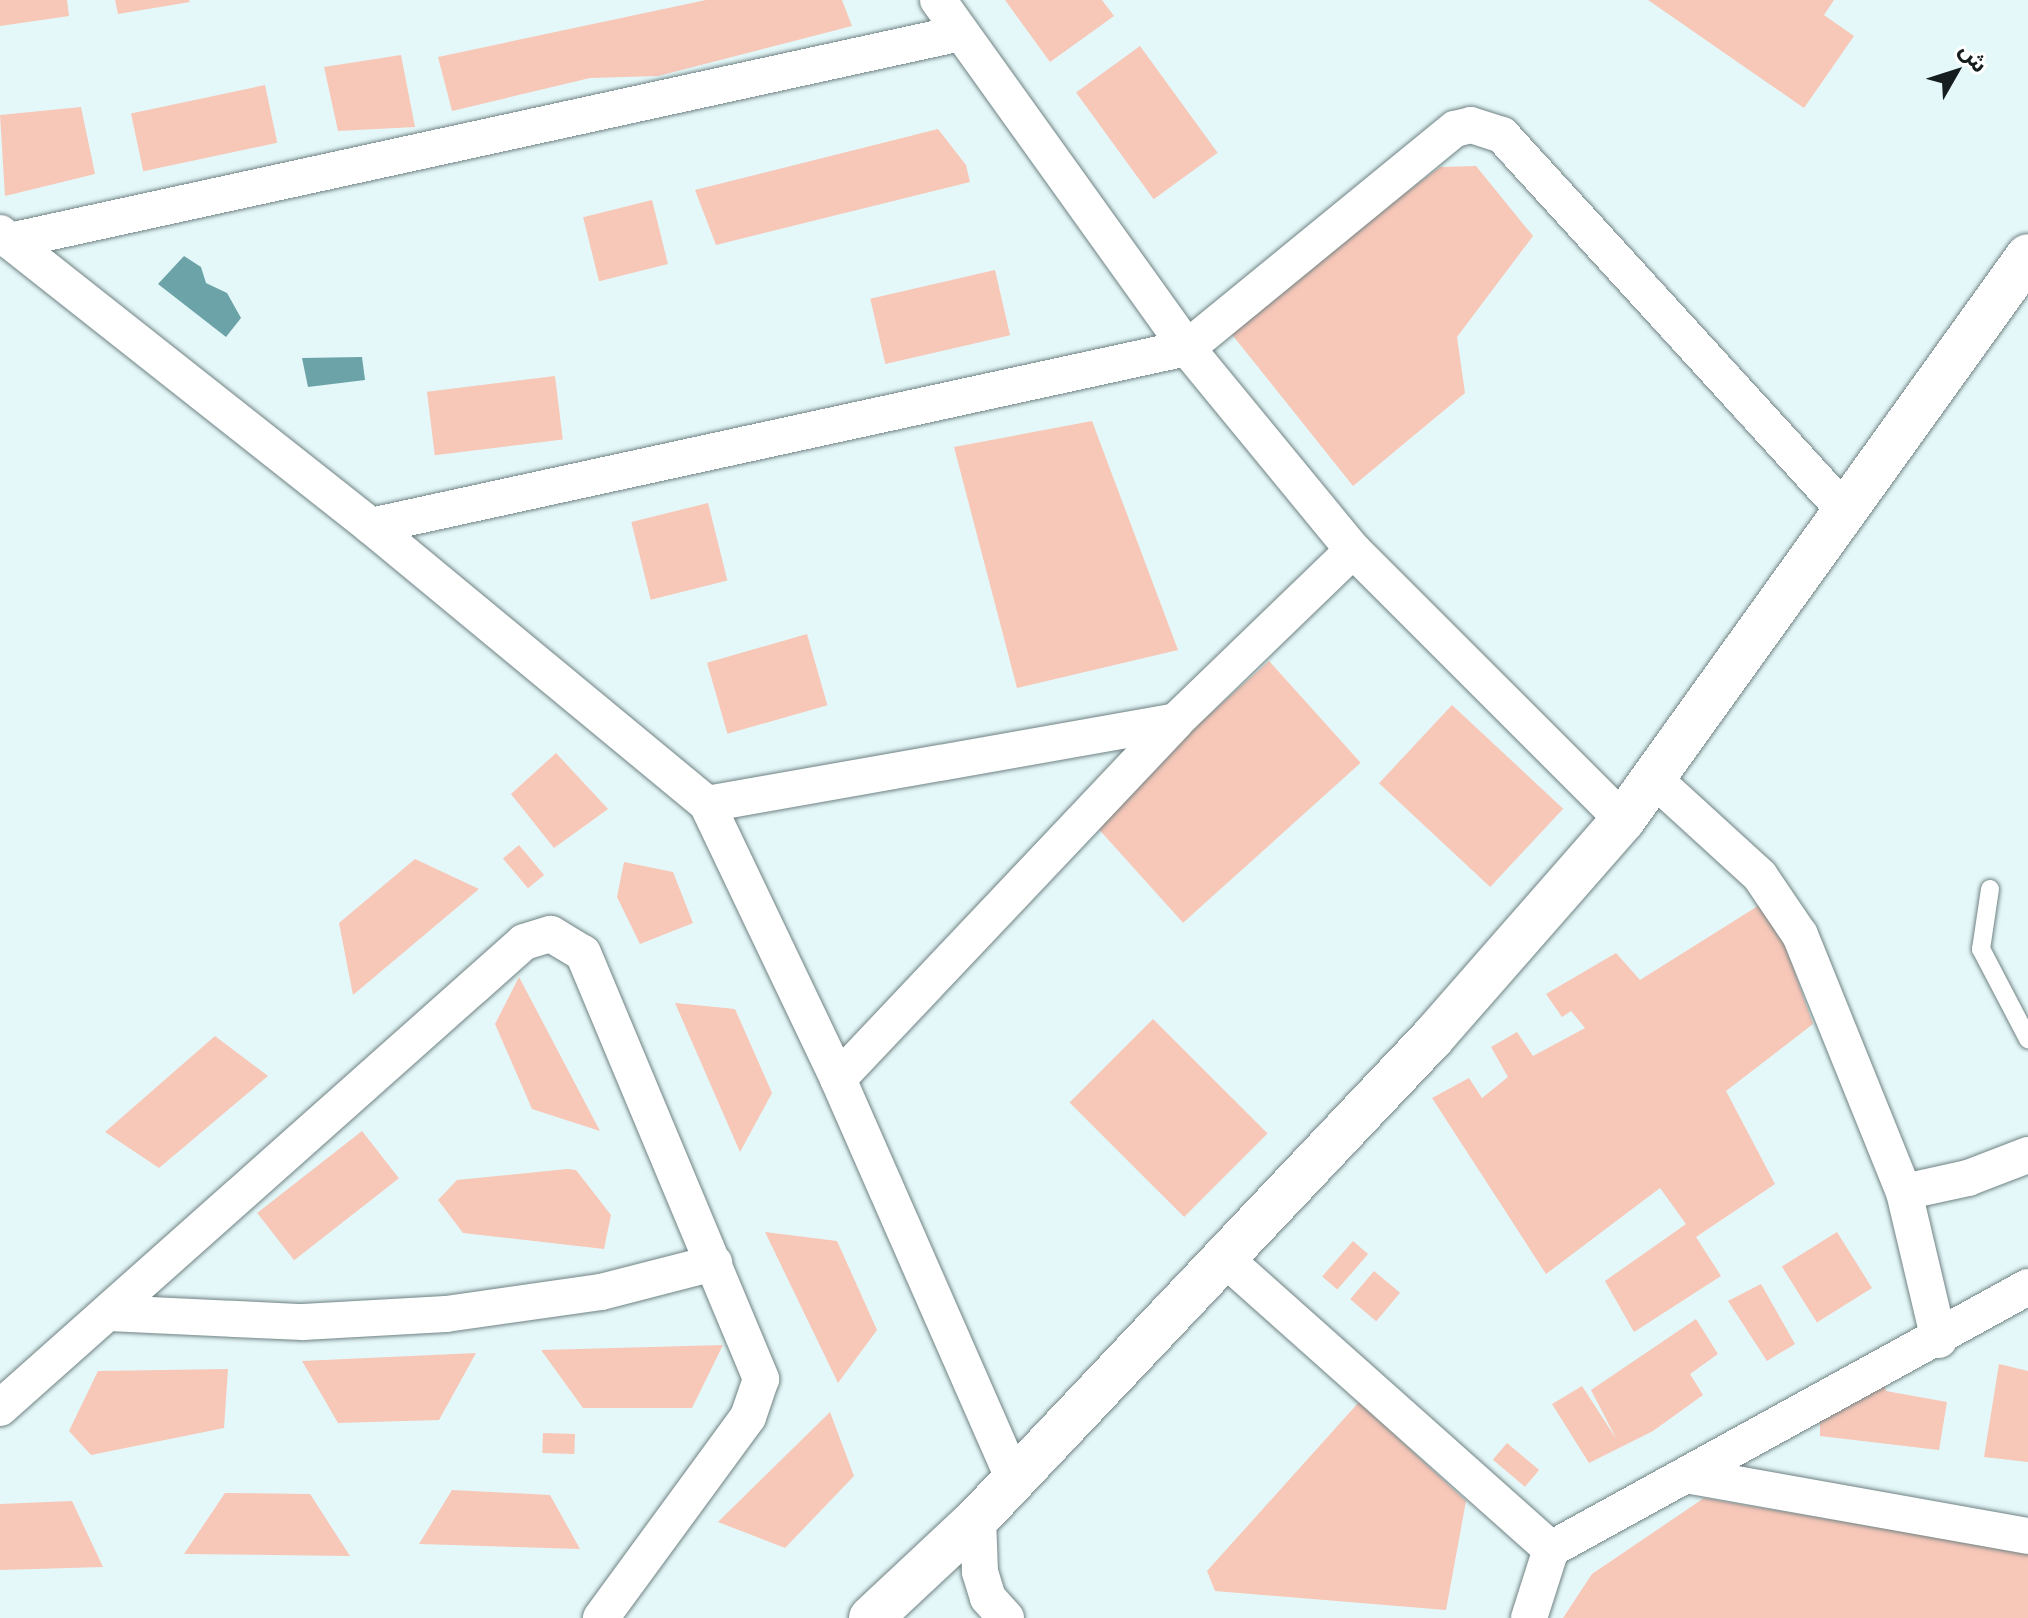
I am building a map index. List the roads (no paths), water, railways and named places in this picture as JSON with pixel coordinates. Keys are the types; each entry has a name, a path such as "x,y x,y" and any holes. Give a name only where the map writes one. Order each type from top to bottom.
{"street":[{"path":"938,0 1187,348 1353,550 1623,820"},
{"path":"5,237 961,33"},
{"path":"371,526 1187,348 1455,129 1487,127 1507,141 1846,512"},
{"path":"5,237 371,526 707,804 838,1079 1014,1479"},
{"path":"888,1609 1433,1037 1623,820 1655,780 2028,256"},
{"path":"838,1079 1176,721 1353,550"},
{"path":"707,804 1176,721"},
{"path":"1655,780 1760,876 1800,935 1904,1192 1939,1340"},
{"path":"0,1408 109,1313 287,1146 524,942 551,934 583,953 757,1359 759,1397 601,1618"},
{"path":"1904,1192 1968,1178 2028,1155"},
{"path":"1223,1257 1551,1549"},
{"path":"109,1313 303,1322 446,1314 601,1292 714,1263"},
{"path":"1529,1618 1551,1549 1939,1340 2028,1287"},
{"path":"1691,1476 2028,1536"},
{"path":"978,1518 980,1572 988,1598 1006,1618"}],"lane":[{"path":"1990,889 1981,949 2028,1039"}],"water":[{"path":"184,256 201,267 206,283 227,293 241,318 226,337 158,284"},
{"path":"362,357 365,380 308,387 302,358"}]}
